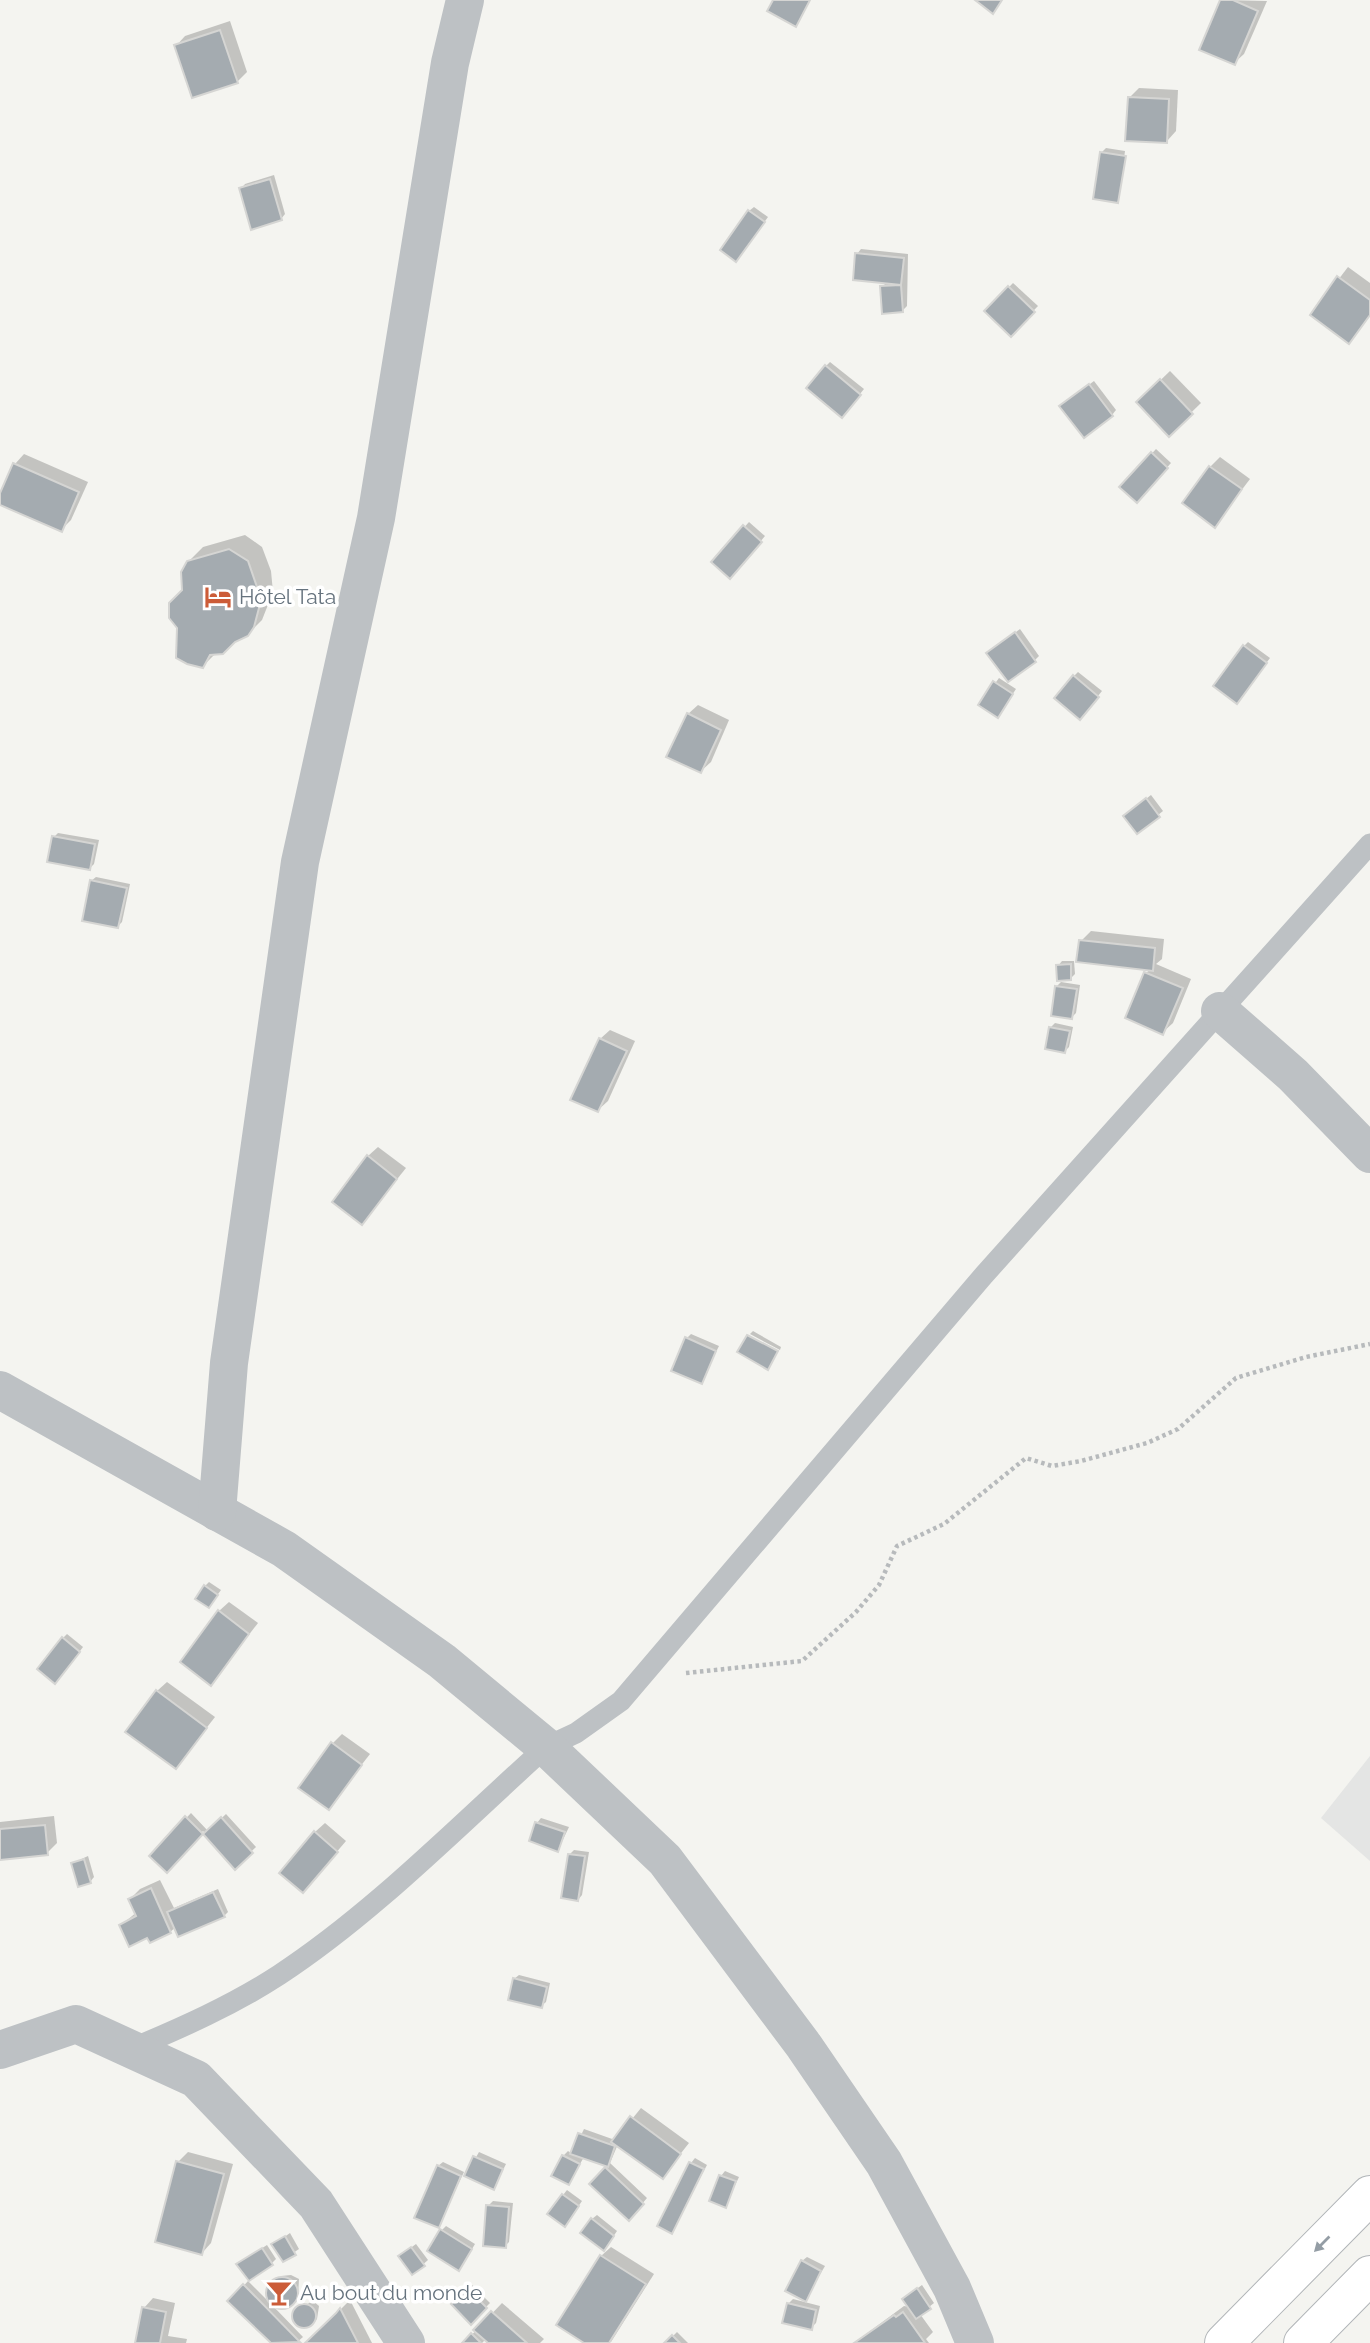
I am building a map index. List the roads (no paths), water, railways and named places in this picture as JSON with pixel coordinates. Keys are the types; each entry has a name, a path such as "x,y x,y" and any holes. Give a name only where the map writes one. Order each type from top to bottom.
{"main road":[{"path":"1224,2343 1370,2195"},
{"path":"1303,2343 1370,2275"}],"street":[{"path":"217,1512 229,1363 300,862 376,518 450,63 465,0"},
{"path":"1220,1011 1293,1075 1370,1154"},
{"path":"0,1390 284,1549 442,1661 546,1747 665,1860 804,2046 884,2162 952,2288 975,2343"},
{"path":"0,2050 76,2024 196,2078 316,2204 405,2343"}],"lane":[{"path":"131,2049 186,2025 277,1976 338,1932 546,1747 576,1733 621,1701 984,1275 1370,844"}],"place":[{"name":"Hôtel Tata","path":"218,597"},
{"name":"Au bout du monde","path":"279,2293"}]}
